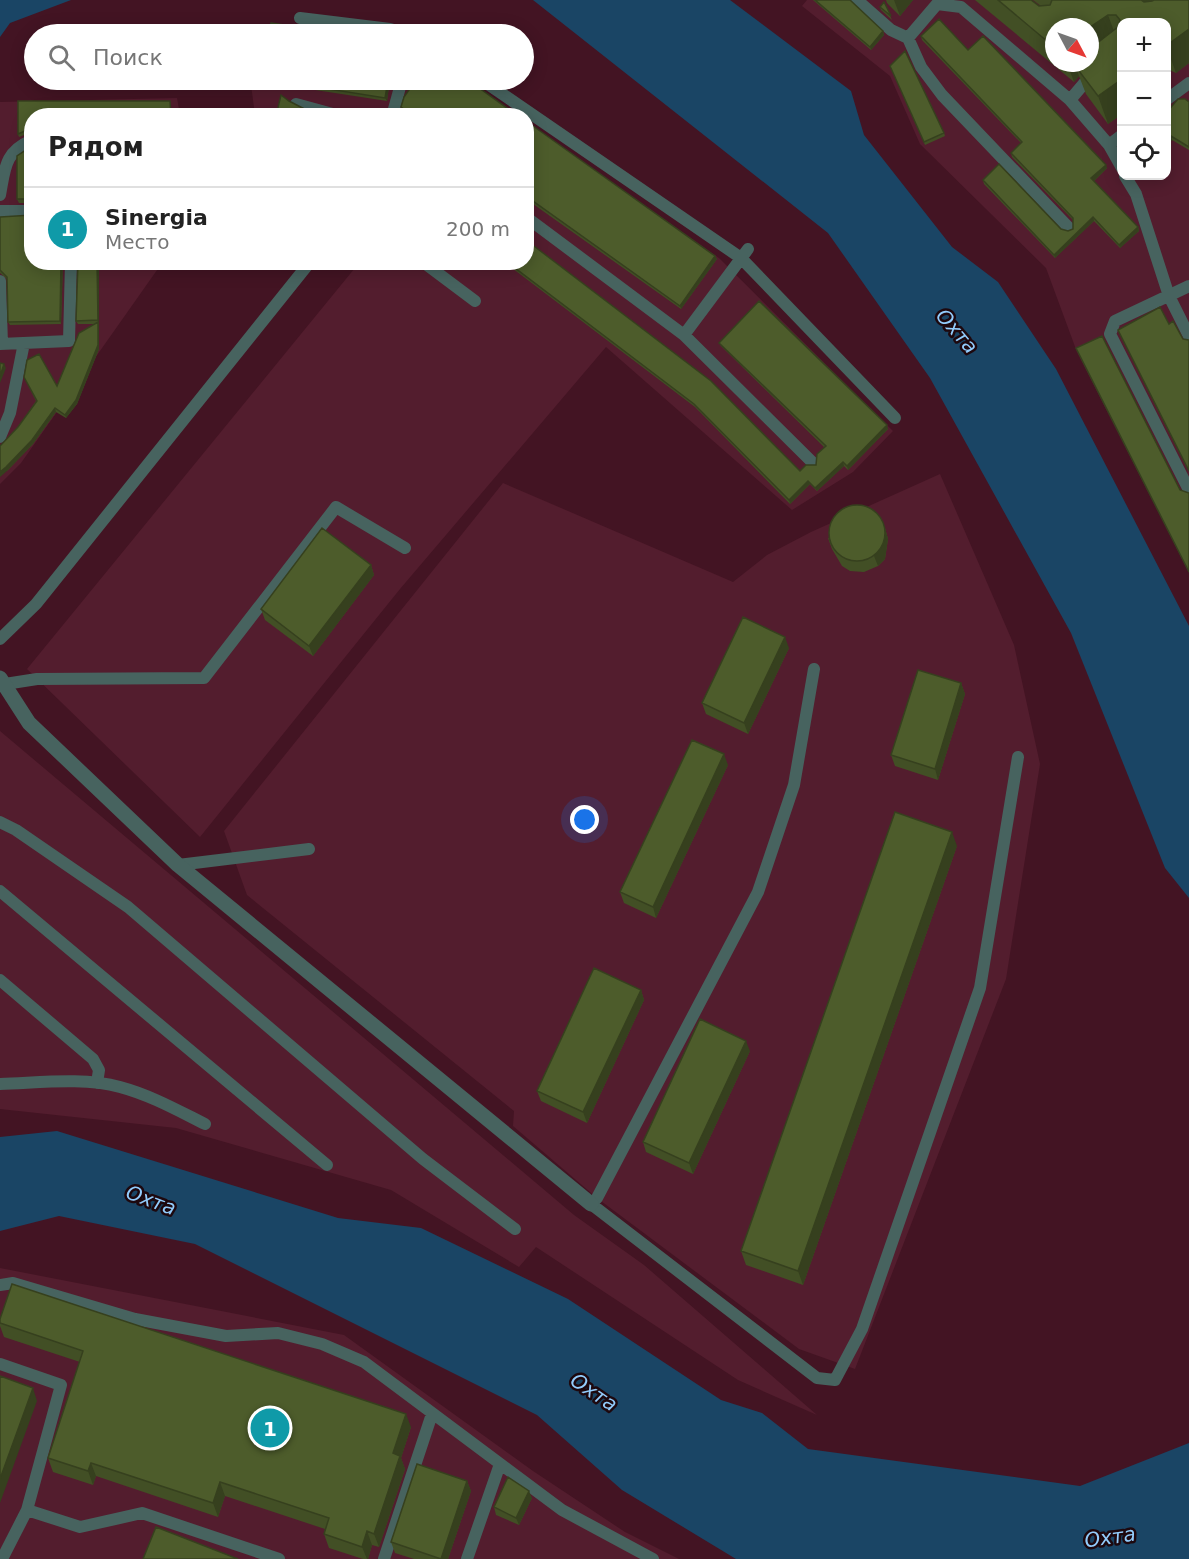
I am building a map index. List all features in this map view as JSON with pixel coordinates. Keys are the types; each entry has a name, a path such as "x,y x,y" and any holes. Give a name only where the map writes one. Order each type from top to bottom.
{"street":[{"path":"2,681 29,723 178,865 591,1204"}],"lane":[{"path":"857,0 891,30 908,38 921,67 942,95 1068,227"},
{"path":"908,38 937,4 961,7 1070,100 1109,145 1117,159"},
{"path":"300,18 349,24"},
{"path":"1070,100 1094,72"},
{"path":"1171,97 1188,85"},
{"path":"394,108 399,90"},
{"path":"497,90 524,108"},
{"path":"296,104 311,108"},
{"path":"534,114 745,254 895,418"},
{"path":"1109,145 1117,139"},
{"path":"0,195 5,164 17,146 24,143"},
{"path":"1127,180 1146,224 1169,296 1189,336"},
{"path":"0,211 24,211"},
{"path":"534,224 684,335 812,462"},
{"path":"684,335 745,254"},
{"path":"0,281 1,344 69,341 71,270"},
{"path":"0,639 36,604 304,270"},
{"path":"434,270 475,301"},
{"path":"1189,286 1115,321 1110,334 1189,490"},
{"path":"0,437 9,413 24,343"},
{"path":"2,681 204,678 336,507 405,548"},
{"path":"814,669 794,785 758,892 597,1198 591,1204 817,1378 835,1380 862,1329 980,988 1018,757"},
{"path":"0,822 16,830 128,907 423,1159 515,1229"},
{"path":"178,865 309,849"},
{"path":"0,891 327,1166"},
{"path":"0,980 93,1059 99,1070 97,1083"},
{"path":"0,1084 97,1083 120,1086 159,1100 205,1124"},
{"path":"0,1285 13,1283 135,1319 226,1336 278,1333 322,1344 364,1362 562,1510 653,1559"},
{"path":"0,1364 61,1385 27,1510 2,1559"},
{"path":"384,1559 432,1414"},
{"path":"467,1559 500,1464"},
{"path":"27,1510 80,1527 142,1513 279,1559"}],"shaded area":[{"path":"807,0 1189,0 1189,573 1077,352 1046,268 920,144 890,76 802,6"},
{"path":"252,90 482,90 508,108 254,108"},
{"path":"177,98 179,108 24,108 24,270 157,270 21,463 0,484 0,102"},
{"path":"534,127 719,258 893,431 853,472 792,510 606,347 400,589 200,837 27,669 353,270 534,270"},
{"path":"940,474 1014,645 1040,764 1006,979 855,1369 799,1349 597,1198 513,1126 514,1111 247,895 224,831 503,483 733,582 767,555 811,532"},
{"path":"0,731 574,1215 644,1265 817,1415 738,1380 536,1247 519,1267 391,1190 176,1128 0,1109"},
{"path":"0,1268 344,1335 533,1471 625,1532 679,1559 0,1559"}],"water":[{"path":"0,0 71,0 10,23 0,37"},
{"name":"Охта","path":"533,0 730,0 851,91 864,135 952,247 998,282 1056,369 1189,626 1189,898 1165,868 1071,633 930,378 828,233"},
{"name":"Охта","path":"57,1131 338,1218 421,1228 568,1299 721,1400 762,1413 808,1449 1080,1486 1189,1443 1189,1559 736,1559 622,1490 537,1415 195,1244 59,1216 0,1231 0,1137"}],"building":[{"path":"815,0 850,0 883,31 870,47"},
{"path":"998,0 1031,0 1039,6 1050,5 1052,0 1141,0 1144,2 1189,0 1189,29 1171,42 1171,18 1118,18 1116,15 1108,15 1099,21 1099,18 1045,18 1045,39"},
{"path":"884,2 891,16 880,7"},
{"path":"939,19 968,50 983,36 1106,165 1091,178 1138,227 1119,245 1093,217 1054,255 983,180 999,164 1061,229 1068,231 1073,229 1073,218 1011,153 1022,142 921,36"},
{"path":"1117,28 1117,83 1098,96 1080,72 1099,72 1099,42"},
{"path":"905,51 944,133 924,142 890,66"},
{"path":"335,90 386,90 385,98"},
{"path":"409,90 482,90 507,108 402,108 404,97"},
{"path":"281,95 303,108 278,108"},
{"path":"1178,99 1185,99 1189,102 1189,147 1171,136 1171,107"},
{"path":"18,101 170,101 170,108 24,108 24,131 18,134"},
{"path":"534,127 715,256 680,306 534,202"},
{"path":"24,151 24,199 17,199 17,156"},
{"path":"24,216 24,270 61,270 60,321 8,322 7,277 0,270 0,217"},
{"path":"534,246 711,381 800,471 806,465 816,465 817,454 826,446 719,343 759,301 887,425 847,466 843,462 815,488 808,481 789,500 694,404 518,270 534,270"},
{"path":"78,270 97,270 98,320 76,321"},
{"path":"1160,307 1169,324 1173,321 1183,339 1189,340 1189,471 1118,330"},
{"path":"98,322 98,345 76,400 65,415 55,408 32,440 0,472 0,446 18,427 37,401 24,377 27,360 39,354 57,386 79,333"},
{"path":"1102,336 1180,490 1189,493 1189,572 1076,348"},
{"path":"0,363 4,364 0,376"},
{"path":"857,505 868,507 877,513 883,522 885,533 883,544 877,553 868,559 857,561 846,559 837,553 831,544 829,533 831,522 837,513 846,507"},
{"path":"322,528 371,565 309,646 261,609"},
{"path":"743,617 785,637 744,723 702,703"},
{"path":"918,670 961,683 935,769 891,755"},
{"path":"692,740 724,754 653,907 620,892"},
{"path":"895,812 952,832 798,1271 741,1251"},
{"path":"594,968 641,990 583,1112 537,1091"},
{"path":"700,1019 746,1041 689,1163 643,1142"},
{"path":"12,1284 406,1414 393,1453 400,1456 374,1534 367,1531 362,1547 324,1534 329,1518 220,1482 213,1503 91,1463 88,1471 48,1458 83,1351 0,1323"},
{"path":"0,1376 33,1388 0,1479"},
{"path":"417,1464 467,1481 441,1559 391,1542"},
{"path":"508,1477 529,1491 516,1518 494,1507"},
{"path":"156,1527 238,1559 143,1559"}],"place":[{"name":"Sinergia","path":"270,1428"}]}
